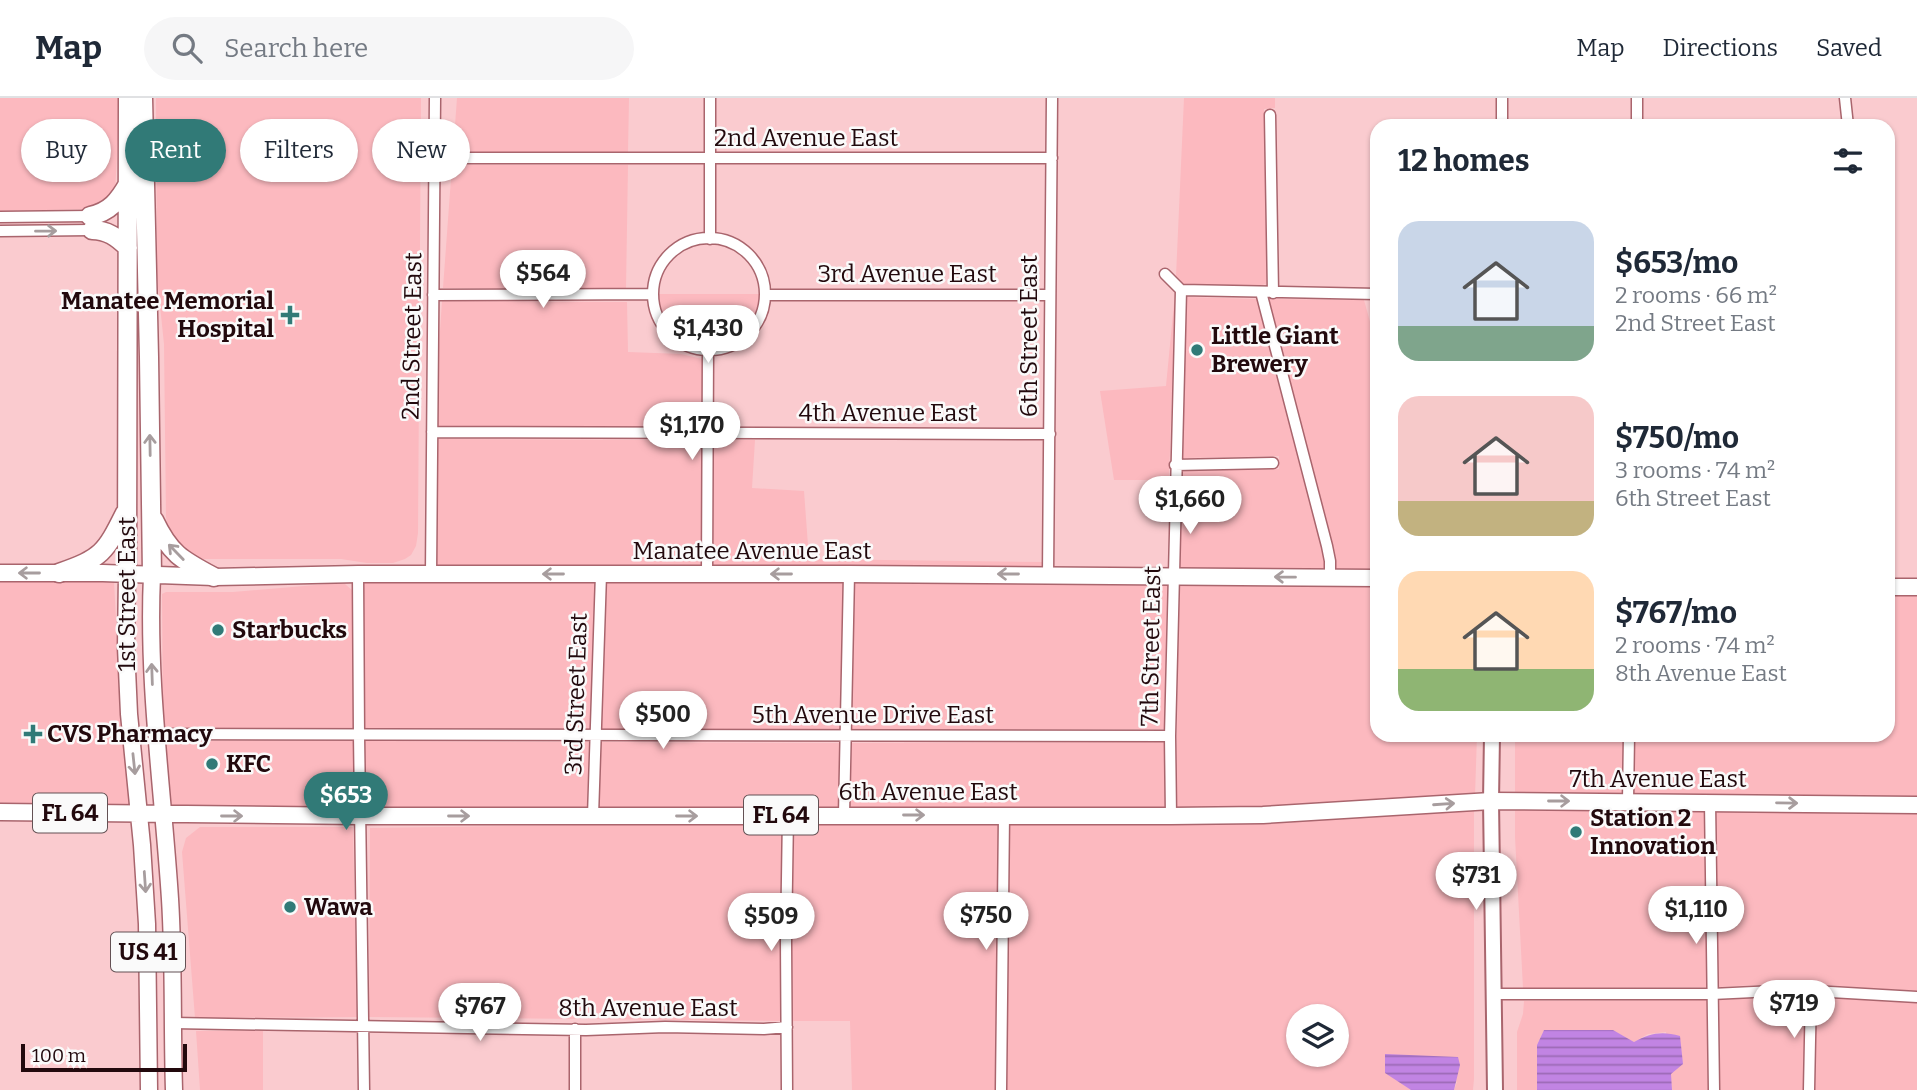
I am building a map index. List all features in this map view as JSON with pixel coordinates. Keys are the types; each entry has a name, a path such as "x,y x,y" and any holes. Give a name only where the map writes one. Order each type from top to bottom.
{"highway":[{"name":"US 41","path":"127,573 128,98"},
{"name":"1st Street East","path":"143,98 152,575"},
{"path":"128,184 113,206 99,214 91,223 128,248"},
{"path":"59,573 100,555 111,541 127,510"},
{"path":"152,514 170,549 182,560 214,577"}],"main road":[{"name":"Manatee Avenue East","path":"0,573 127,573 214,577 601,573 1370,578"},
{"name":"US 41","path":"127,573 129,713 148,924 149,1090"},
{"name":"1st Street East","path":"152,575 151,646 171,919 174,1090"},
{"path":"1895,587 1917,587"},
{"name":"7th Avenue East","path":"1398,807 1491,801 1917,805"},
{"name":"6th Avenue East","path":"163,815 1171,816 1263,815 1398,807"},
{"name":"FL 64","path":"0,812 163,815"}],"street":[{"name":"2nd Street East","path":"435,98 435,119"},
{"path":"710,98 710,239"},
{"name":"6th Street East","path":"1048,575 1052,98"},
{"path":"1502,98 1502,119"},
{"path":"1637,98 1637,119"},
{"path":"1845,98 1847,119"},
{"path":"1270,115 1273,293"},
{"name":"2nd Avenue East","path":"470,158 1052,158"},
{"name":"2nd Street East","path":"431,573 435,182"},
{"path":"0,217 91,223"},
{"path":"0,231 91,223"},
{"path":"710,239 731,243 755,262 765,295 760,317 748,334 731,345 708,350 685,344 669,333 657,314 653,294 656,276 669,255 685,244 710,239"},
{"path":"1165,274 1181,290 1370,294"},
{"name":"7th Street East","path":"1171,816 1175,465 1181,290"},
{"path":"1261,292 1331,561 1330,578"},
{"path":"433,295 653,294"},
{"name":"3rd Avenue East","path":"765,295 1050,295"},
{"path":"708,350 708,574"},
{"name":"4th Avenue East","path":"432,432 1050,434"},
{"path":"1175,465 1273,463"},
{"name":"3rd Street East","path":"593,816 601,573"},
{"path":"358,574 364,1090"},
{"path":"844,815 849,574"},
{"name":"5th Avenue Drive East","path":"156,734 1170,736"},
{"path":"1492,742 1495,1090"},
{"path":"1628,801 1629,742"},
{"path":"1710,802 1714,1090"},
{"path":"788,1090 786,942 789,815"},
{"path":"1000,1090 1004,815"},
{"path":"1495,994 1712,994 1811,990 1917,997"},
{"path":"1809,1090 1811,990"},
{"name":"8th Avenue East","path":"173,1023 575,1030 787,1027"},
{"path":"575,1030 575,1090"}],"shaded area":[{"path":"0,98 120,98 115,193 111,199 90,209 0,211"},
{"name":"Manatee Memorial Hospital","path":"156,98 421,98 421,119 372,119 372,182 420,182 418,533 416,546 405,559 393,563 367,563 341,559 204,559 195,557 178,546 168,529 164,344 157,277 156,182 226,182 226,119 156,119"},
{"path":"457,98 629,98 628,152 470,152 470,119 455,119"},
{"path":"1184,98 1275,98 1275,108 1264,109 1267,286 1183,284 1176,276"},
{"path":"470,165 628,165 626,289 443,288 451,182 470,182"},
{"path":"1175,293 1169,480 1114,480 1100,391 1166,386"},
{"path":"658,294 760,294 757,312 746,330 728,341 706,345 686,339 673,330 661,310"},
{"path":"1186,297 1257,299 1322,548 1324,571 1179,569 1181,471 1279,469 1279,456 1181,458"},
{"path":"1269,299 1364,300 1370,322 1370,572 1336,571 1333,545"},
{"path":"442,301 627,302 628,352 681,354 702,359 702,427 438,426"},
{"path":"438,439 702,440 702,567 436,567"},
{"path":"713,440 755,440 752,488 804,491 809,559 1043,562 1042,568 713,567"},
{"path":"0,579 114,581 121,714 130,807 0,806"},
{"path":"364,580 595,580 590,729 364,728"},
{"path":"606,580 843,580 840,730 601,729"},
{"path":"854,580 1167,582 1165,729 851,730"},
{"path":"1179,582 1370,584 1370,742 1477,742 1475,796 1263,808 1176,809"},
{"path":"345,584 353,591 353,728 163,728 162,594 233,592"},
{"path":"1895,593 1917,594 1917,798 1634,795 1634,742 1895,742"},
{"path":"164,741 353,741 355,810 173,809 170,803"},
{"path":"365,741 589,742 587,809 366,810"},
{"path":"601,742 840,743 839,809 599,809"},
{"path":"1164,742 1165,809 850,809 851,743"},
{"path":"1515,742 1623,742 1622,795 1515,795"},
{"path":"1515,808 1704,808 1707,987 1523,988"},
{"path":"1716,808 1917,811 1917,991 1797,983 1718,987"},
{"path":"1474,809 1473,1090 1454,1090 1457,1082 1385,1055 1386,1073 1411,1090 1006,1090 1010,821"},
{"path":"998,821 995,1090 852,1090 850,1021 793,1021 794,822"},
{"path":"783,822 781,1021 369,1017 370,828"},
{"path":"200,827 353,827 357,1017 195,1018 182,852 186,838"},
{"path":"1805,996 1803,1090 1720,1090 1718,1000"},
{"path":"1816,997 1917,1003 1917,1090 1815,1090"},
{"path":"1707,1000 1708,1090 1672,1090 1666,1032 1648,1034 1634,1042 1612,1030 1544,1030 1537,1045 1537,1090 1517,1090 1517,1032 1524,1001"},
{"path":"1544,1030 1613,1030 1634,1042 1656,1034 1680,1036 1683,1064 1671,1074 1672,1090 1537,1090 1537,1045"},
{"path":"196,1031 263,1031 263,1090 200,1090"},
{"path":"1385,1054 1458,1057 1460,1065 1454,1090 1411,1090 1385,1073"}],"place":[{"name":"Manatee Memorial Hospital","path":"290,315"},
{"name":"Little Giant Brewery","path":"1197,350"},
{"name":"Starbucks","path":"218,630"},
{"name":"CVS Pharmacy","path":"33,734"},
{"name":"KFC","path":"212,764"},
{"name":"Station 2 Innovation","path":"1576,832"},
{"name":"Wawa","path":"290,907"}]}
